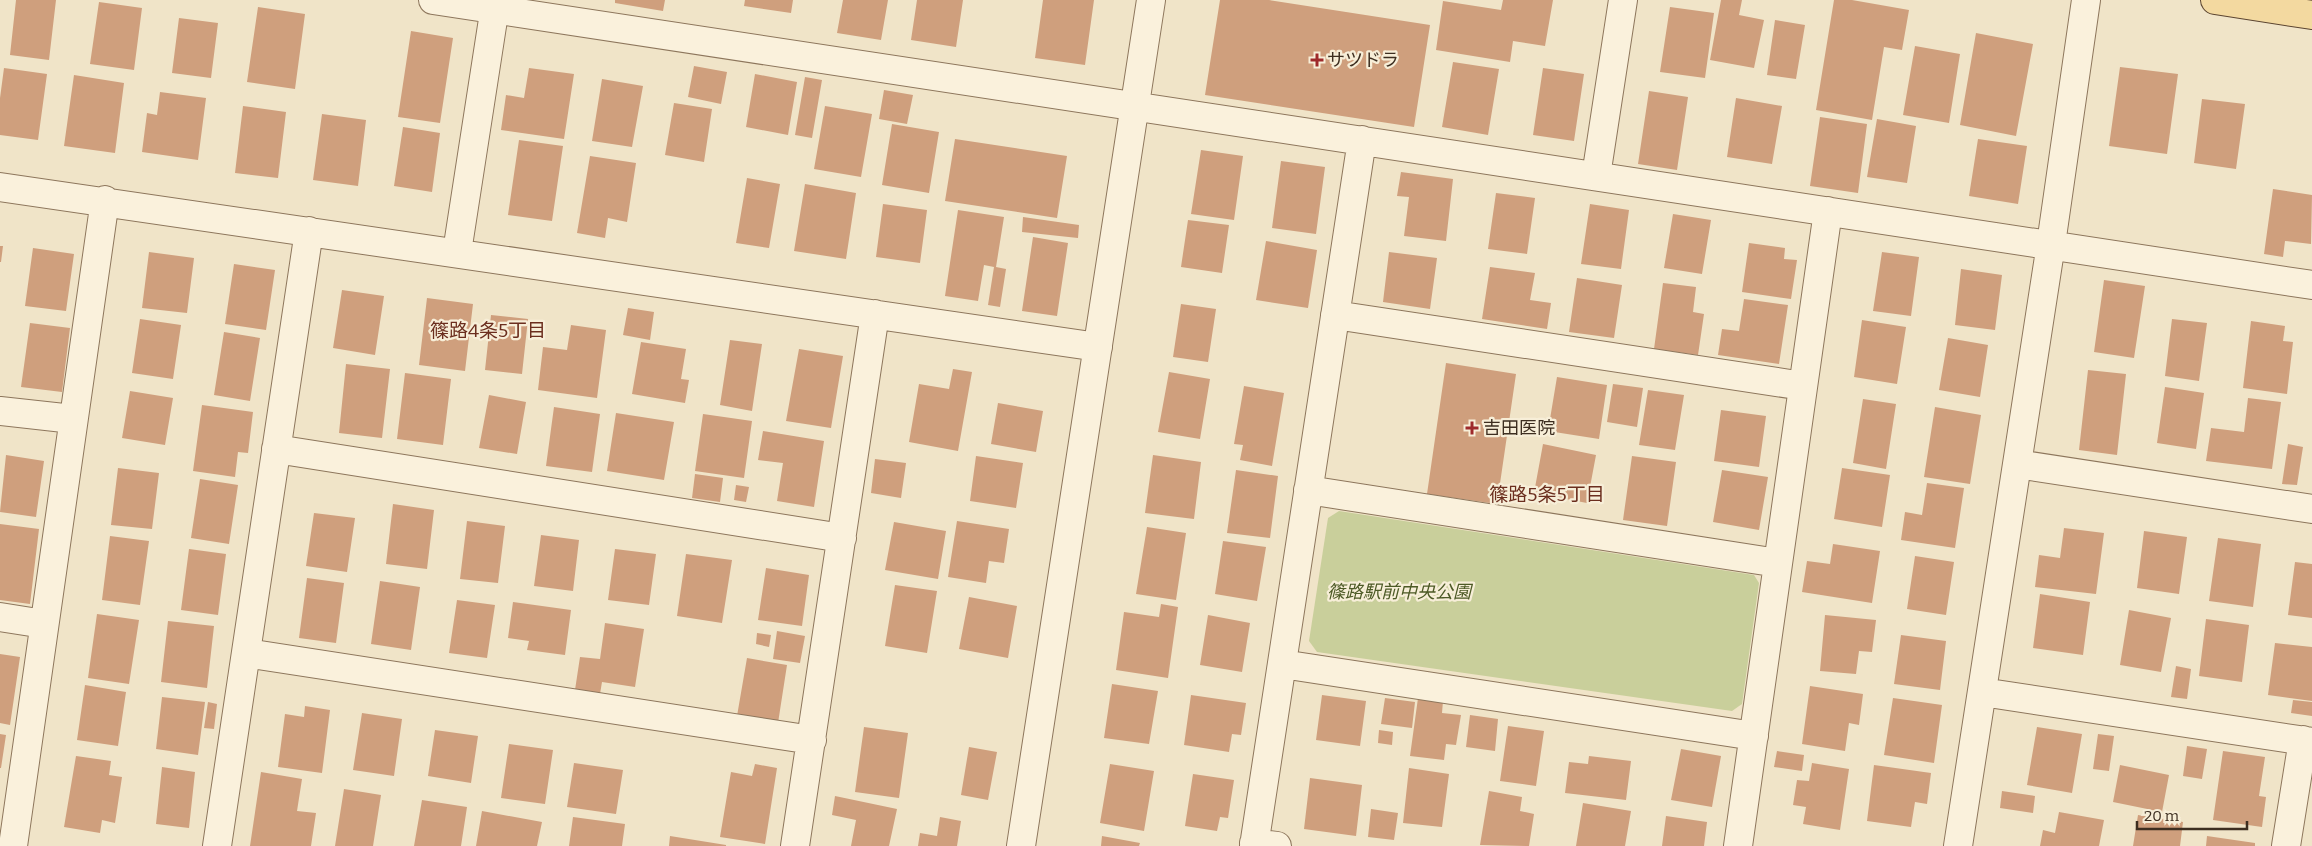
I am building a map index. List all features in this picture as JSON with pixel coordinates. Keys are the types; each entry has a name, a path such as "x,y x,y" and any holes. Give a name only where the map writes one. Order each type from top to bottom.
{"main road":[{"path":"2215,0 2312,15"}],"street":[{"path":"433,0 496,4 1135,106 2051,244 2312,286"},
{"path":"1021,846 1151,0"},
{"path":"1596,176 1623,0"},
{"path":"1958,846 2051,244 2086,0"},
{"path":"457,252 496,4"},
{"path":"1262,845 1282,664 1362,140"},
{"path":"0,187 105,200 1098,347"},
{"path":"13,846 105,200"},
{"path":"1738,846 1828,210"},
{"path":"217,846 309,231"},
{"path":"795,846 875,314"},
{"path":"1335,315 1803,386"},
{"path":"0,411 73,419"},
{"path":"276,449 842,538"},
{"path":"2017,464 2312,509"},
{"path":"1308,490 1778,563"},
{"path":"0,617 44,624"},
{"path":"246,654 812,740"},
{"path":"1282,664 1754,736"},
{"path":"1982,692 2308,741 2286,846"}],"green space":[{"name":"篠路駅前中央公園","path":"1339,511 1754,575 1759,583 1742,704 1732,711 1317,652 1309,641 1328,518"}],"building":[{"path":"16,0 56,0 49,60 10,55"},
{"path":"615,0 665,0 663,11 615,3"},
{"path":"745,0 793,0 791,13 744,6"},
{"path":"843,0 888,0 881,40 837,33"},
{"path":"917,0 963,0 956,47 911,40"},
{"path":"1043,0 1094,0 1085,65 1035,58"},
{"path":"1220,0 1269,0 1430,25 1414,127 1205,95"},
{"path":"1503,0 1553,0 1545,46 1513,41 1510,62 1436,50 1443,1 1501,10"},
{"path":"1721,0 1742,0 1739,15 1764,20 1754,68 1710,60"},
{"path":"1834,0 1852,0 1909,10 1902,50 1884,47 1872,120 1816,110"},
{"path":"99,2 142,8 134,70 90,64"},
{"path":"258,7 305,14 295,89 247,82"},
{"path":"1670,7 1714,13 1705,78 1660,72"},
{"path":"179,18 218,23 211,78 172,73"},
{"path":"1775,20 1805,25 1796,79 1767,75"},
{"path":"411,31 453,38 440,123 398,117"},
{"path":"1976,33 2033,44 2016,136 1960,125"},
{"path":"1915,46 1960,54 1949,123 1903,115"},
{"path":"1453,62 1499,69 1488,135 1442,127"},
{"path":"694,66 727,72 721,104 688,97"},
{"path":"2120,67 2178,74 2167,154 2109,146"},
{"path":"4,68 47,74 38,140 0,135 0,98"},
{"path":"529,68 574,74 564,139 501,130 506,95 524,98"},
{"path":"1543,68 1584,74 1574,141 1533,135"},
{"path":"755,74 797,82 788,135 746,127"},
{"path":"74,75 124,83 115,153 64,146"},
{"path":"805,77 822,80 812,138 795,135"},
{"path":"602,79 643,86 632,147 592,141"},
{"path":"884,90 913,95 907,124 879,119"},
{"path":"1649,91 1688,97 1677,170 1638,164"},
{"path":"160,92 206,98 198,160 142,152 147,113 157,115"},
{"path":"1736,98 1782,106 1772,164 1727,157"},
{"path":"2202,99 2245,104 2236,169 2194,163"},
{"path":"674,103 712,109 704,162 665,155"},
{"path":"243,106 286,112 278,178 235,173"},
{"path":"825,106 872,114 861,177 814,169"},
{"path":"322,114 366,120 358,186 313,180"},
{"path":"1820,117 1867,124 1858,193 1810,186"},
{"path":"1877,119 1916,126 1907,183 1867,177"},
{"path":"892,124 939,132 929,193 882,185"},
{"path":"403,127 440,133 432,192 394,186"},
{"path":"955,139 1067,156 1057,218 945,201"},
{"path":"1978,139 2027,146 2018,204 1969,196"},
{"path":"519,140 563,146 552,221 508,215"},
{"path":"1201,150 1243,156 1234,220 1191,214"},
{"path":"590,156 636,163 627,222 608,218 605,238 577,233"},
{"path":"1281,161 1325,167 1316,234 1272,228"},
{"path":"1401,172 1453,179 1446,241 1404,236 1409,197 1397,196"},
{"path":"747,178 780,184 769,248 736,243"},
{"path":"805,184 856,193 846,259 794,251"},
{"path":"2273,189 2312,195 2311,244 2285,241 2283,257 2264,254"},
{"path":"1496,193 1535,198 1527,254 1488,249"},
{"path":"883,204 927,210 920,263 876,257"},
{"path":"1590,204 1629,210 1621,269 1581,264"},
{"path":"958,210 1004,217 996,267 1006,269 1000,307 988,305 994,267 984,265 978,301 945,296"},
{"path":"1673,214 1711,220 1702,274 1664,268"},
{"path":"1023,217 1079,225 1078,238 1022,232"},
{"path":"1188,220 1229,225 1222,273 1181,267"},
{"path":"1033,237 1068,243 1057,316 1022,311"},
{"path":"1266,241 1317,250 1308,308 1256,300"},
{"path":"1749,243 1785,248 1784,259 1797,260 1791,299 1742,292"},
{"path":"0,246 3,246 1,262 0,262"},
{"path":"33,248 74,254 66,311 25,306"},
{"path":"149,252 194,258 187,313 142,308"},
{"path":"1389,252 1437,258 1430,309 1383,302"},
{"path":"1882,252 1919,257 1911,316 1873,311"},
{"path":"234,264 275,270 266,330 225,324"},
{"path":"1490,267 1535,273 1530,300 1551,303 1547,329 1482,319"},
{"path":"1961,269 2002,275 1995,330 1955,325"},
{"path":"1577,278 1622,285 1614,338 1569,332"},
{"path":"2104,280 2145,286 2134,358 2094,352"},
{"path":"1663,283 1696,287 1693,312 1704,314 1698,355 1654,349"},
{"path":"342,290 384,296 375,355 333,348"},
{"path":"427,298 473,304 465,371 419,365"},
{"path":"1744,299 1788,305 1779,364 1718,355 1722,329 1739,331"},
{"path":"1181,304 1216,309 1208,362 1173,357"},
{"path":"628,308 654,312 650,340 623,335"},
{"path":"491,315 528,319 522,374 485,370"},
{"path":"140,319 181,325 173,379 132,373"},
{"path":"2172,319 2207,323 2199,381 2165,376"},
{"path":"1862,320 1906,327 1897,384 1854,377"},
{"path":"2251,321 2285,326 2283,341 2293,342 2287,394 2243,388"},
{"path":"30,323 70,328 62,392 21,387"},
{"path":"571,325 606,330 597,398 538,390 543,347 567,350"},
{"path":"224,332 260,338 250,401 214,395"},
{"path":"1948,338 1988,345 1980,397 1939,390"},
{"path":"730,340 762,344 752,411 720,405"},
{"path":"641,342 686,349 681,379 689,380 685,403 632,394"},
{"path":"799,349 843,356 831,428 786,421"},
{"path":"1446,363 1516,374 1497,504 1427,494"},
{"path":"346,364 390,369 382,438 339,433"},
{"path":"953,369 972,372 958,451 909,442 919,384 949,389"},
{"path":"2088,370 2126,374 2117,455 2079,450"},
{"path":"1169,372 1210,379 1200,439 1158,432"},
{"path":"405,373 451,379 443,445 397,439"},
{"path":"1557,377 1607,385 1599,439 1548,431"},
{"path":"1613,384 1643,388 1637,427 1607,422"},
{"path":"1244,386 1284,393 1272,466 1240,460 1243,445 1234,444"},
{"path":"2165,387 2204,393 2196,449 2157,443"},
{"path":"1648,390 1684,395 1675,450 1639,445"},
{"path":"130,391 173,398 165,445 122,438"},
{"path":"489,395 526,402 517,454 479,448"},
{"path":"2248,398 2281,402 2272,469 2206,461 2211,428 2244,432"},
{"path":"1863,399 1896,404 1886,469 1853,463"},
{"path":"998,403 1043,411 1036,452 991,444"},
{"path":"202,405 253,412 248,453 238,452 235,477 193,471"},
{"path":"554,407 600,414 592,472 546,466"},
{"path":"1935,407 1981,415 1970,484 1924,477"},
{"path":"1721,410 1766,416 1759,467 1714,461"},
{"path":"616,413 674,422 664,480 607,471"},
{"path":"703,414 752,421 744,478 695,471"},
{"path":"763,431 824,441 814,507 777,501 783,463 758,460"},
{"path":"1543,444 1596,455 1587,503 1534,493"},
{"path":"2288,444 2303,447 2297,485 2282,484"},
{"path":"6,455 44,461 36,517 0,512"},
{"path":"1153,455 1201,462 1194,519 1145,513"},
{"path":"976,456 1023,463 1016,508 970,501"},
{"path":"1632,456 1676,462 1667,526 1623,520"},
{"path":"875,459 906,463 901,498 871,493"},
{"path":"118,468 159,473 152,529 111,525"},
{"path":"1842,468 1890,475 1882,527 1834,519"},
{"path":"1236,470 1278,476 1270,538 1227,533"},
{"path":"1722,470 1768,477 1759,530 1713,522"},
{"path":"695,474 723,478 720,502 692,498"},
{"path":"200,479 238,485 229,544 191,538"},
{"path":"1927,483 1964,488 1955,548 1901,540 1905,512 1922,515"},
{"path":"736,485 749,487 746,502 734,500"},
{"path":"393,504 434,510 427,569 386,564"},
{"path":"314,513 355,518 347,572 306,566"},
{"path":"467,521 505,526 498,583 460,579"},
{"path":"957,521 1009,529 1004,563 989,561 986,583 948,577"},
{"path":"894,522 946,531 938,579 885,570"},
{"path":"0,524 39,529 30,604 0,600"},
{"path":"1147,527 1186,533 1176,600 1136,594"},
{"path":"2064,528 2104,533 2096,594 2035,587 2039,555 2060,558"},
{"path":"2144,531 2187,537 2179,594 2137,588"},
{"path":"541,535 579,540 573,591 534,586"},
{"path":"110,536 149,541 140,605 102,600"},
{"path":"2218,538 2261,544 2253,607 2209,601"},
{"path":"1223,541 1266,547 1257,601 1215,594"},
{"path":"1833,544 1880,551 1872,603 1802,592 1807,561 1830,564"},
{"path":"189,549 226,554 218,615 181,610"},
{"path":"615,549 656,554 649,605 608,600"},
{"path":"686,554 732,560 722,623 677,616"},
{"path":"1915,556 1954,562 1946,615 1907,609"},
{"path":"2295,562 2312,564 2312,618 2288,615"},
{"path":"766,568 809,575 802,626 758,620"},
{"path":"307,578 344,583 336,643 299,638"},
{"path":"380,581 420,587 411,650 371,644"},
{"path":"895,585 937,591 927,653 885,646"},
{"path":"2040,594 2090,602 2083,655 2033,648"},
{"path":"969,597 1017,606 1008,658 959,649"},
{"path":"457,600 495,605 487,658 449,653"},
{"path":"513,602 571,610 565,655 527,650 529,641 508,638"},
{"path":"1161,604 1178,607 1168,678 1116,670 1124,612 1159,617"},
{"path":"2129,610 2171,618 2161,672 2120,665"},
{"path":"97,614 139,620 129,684 88,678"},
{"path":"1208,615 1250,623 1242,672 1200,665"},
{"path":"1825,615 1876,620 1872,652 1859,651 1856,674 1820,671"},
{"path":"2206,619 2249,625 2242,682 2199,676"},
{"path":"168,621 214,626 207,688 161,682"},
{"path":"605,623 644,629 635,687 602,682 600,694 575,690 580,657 600,659"},
{"path":"777,631 805,636 800,663 773,659"},
{"path":"757,633 771,635 769,647 756,644"},
{"path":"1901,635 1946,641 1940,690 1894,684"},
{"path":"2275,643 2312,647 2312,701 2268,695"},
{"path":"0,654 20,657 10,725 0,723"},
{"path":"747,658 787,665 778,723 737,716"},
{"path":"2176,666 2191,669 2187,699 2171,697"},
{"path":"1112,684 1158,691 1149,744 1104,738"},
{"path":"85,685 126,692 118,746 77,740"},
{"path":"1810,686 1863,694 1859,725 1849,723 1845,751 1802,744"},
{"path":"1191,695 1246,703 1241,735 1232,734 1229,752 1184,745"},
{"path":"1322,695 1366,701 1360,746 1316,740"},
{"path":"162,697 205,702 198,755 156,749"},
{"path":"1385,698 1415,702 1412,728 1381,724"},
{"path":"1418,698 1443,701 1442,713 1461,715 1456,745 1446,744 1444,760 1410,756"},
{"path":"1893,698 1942,705 1934,763 1884,755"},
{"path":"2293,700 2312,702 2312,716 2291,713"},
{"path":"208,702 217,704 214,729 204,728"},
{"path":"305,706 330,710 322,773 278,767 285,714 304,717"},
{"path":"362,713 402,719 394,776 353,770"},
{"path":"1470,715 1498,719 1495,751 1466,747"},
{"path":"1508,726 1544,731 1536,786 1500,781"},
{"path":"864,727 908,733 899,798 855,792"},
{"path":"2037,727 2082,734 2072,793 2027,785"},
{"path":"435,730 478,736 471,783 428,776"},
{"path":"1379,730 1393,732 1392,745 1378,743"},
{"path":"0,734 6,735 1,768 0,768"},
{"path":"2098,734 2114,736 2109,771 2093,769"},
{"path":"509,744 553,750 545,804 501,798"},
{"path":"2187,746 2207,749 2202,779 2183,776"},
{"path":"969,747 997,752 988,800 961,795"},
{"path":"1681,749 1721,756 1712,807 1671,800"},
{"path":"1777,751 1804,755 1802,771 1774,767"},
{"path":"2223,751 2265,757 2259,796 2266,797 2262,827 2213,820"},
{"path":"76,756 111,761 109,775 122,777 115,823 102,820 100,833 64,827"},
{"path":"1589,756 1631,761 1626,800 1565,793 1569,762 1588,764"},
{"path":"574,763 623,770 616,814 567,807"},
{"path":"1812,763 1849,769 1840,830 1803,824 1806,807 1793,805 1797,780 1809,781"},
{"path":"755,764 777,768 765,844 720,837 731,772 752,776"},
{"path":"1110,764 1154,771 1144,831 1100,823"},
{"path":"1874,765 1931,773 1927,804 1915,802 1911,827 1867,821"},
{"path":"2120,765 2169,775 2162,812 2113,802"},
{"path":"162,767 195,772 189,828 156,824"},
{"path":"1409,768 1449,774 1442,827 1403,823"},
{"path":"261,772 302,779 297,811 316,813 311,846 250,846"},
{"path":"1193,774 1234,780 1228,818 1220,817 1217,831 1185,826"},
{"path":"1310,778 1362,785 1356,836 1304,829"},
{"path":"344,789 381,795 373,846 335,846"},
{"path":"1489,791 1522,797 1520,811 1534,814 1529,846 1480,845"},
{"path":"2002,791 2035,796 2033,813 2000,808"},
{"path":"835,796 897,809 889,846 851,846 856,820 832,815"},
{"path":"422,800 467,807 461,846 414,846"},
{"path":"1583,803 1631,811 1625,846 1576,846"},
{"path":"1371,809 1398,813 1394,840 1368,837"},
{"path":"482,811 542,822 537,846 476,846"},
{"path":"2059,812 2104,820 2099,846 2040,846 2043,830 2055,833"},
{"path":"2138,815 2183,822 2180,846 2133,846"},
{"path":"1666,816 1707,822 1704,846 1662,846"},
{"path":"573,817 625,824 622,846 569,846"},
{"path":"940,817 961,821 957,846 918,846 920,833 937,836"},
{"path":"670,836 726,845 726,846 669,846"},
{"path":"1102,836 1140,843 1139,846 1101,846"},
{"path":"2207,836 2255,843 2255,846 2206,846"}],"place":[{"name":"サツドラ","path":"1317,60"},
{"name":"吉田医院","path":"1472,428"}],"district":[{"name":"篠路4条5丁目","path":"488,330"},
{"name":"篠路5条5丁目","path":"1547,494"}]}
